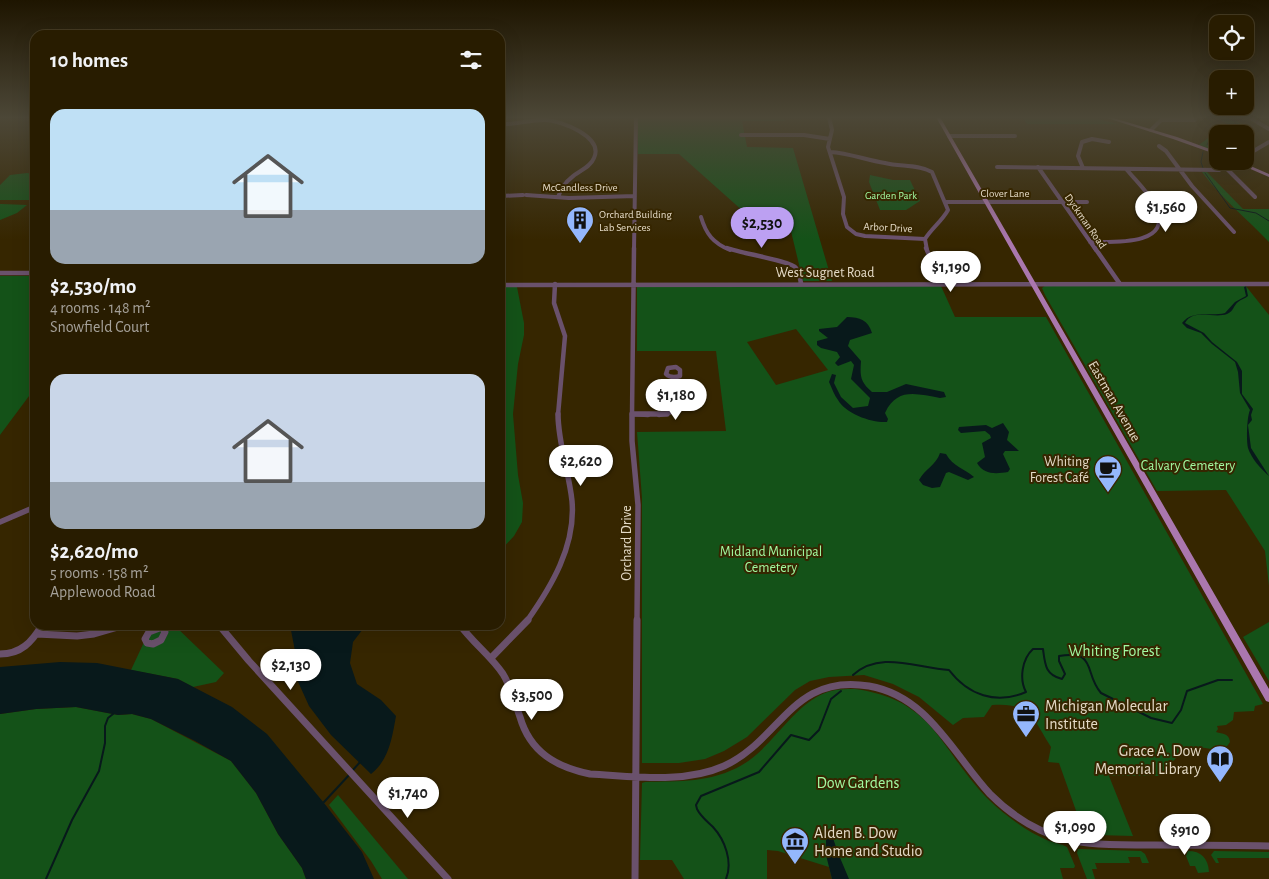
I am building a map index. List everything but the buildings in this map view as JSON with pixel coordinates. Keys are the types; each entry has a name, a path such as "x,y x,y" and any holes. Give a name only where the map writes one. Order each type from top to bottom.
{"main road":[{"name":"Eastman Avenue","path":"961,158 1269,698"},
{"path":"1254,169 1269,176"}],"street":[{"path":"558,197 566,180 594,158"},
{"name":"Orchard Drive","path":"635,158 632,414 632,450 638,505 635,879"},
{"name":"Arbor Drive","path":"832,158 844,197 843,214 850,231 865,236 925,239"},
{"path":"870,158 895,165 925,168 935,176 940,192 948,206 947,214 925,239 926,248 941,284"},
{"path":"1079,158 1083,168"},
{"path":"1171,158 1192,186 1234,232"},
{"path":"998,167 1209,170"},
{"name":"Dyckman Road","path":"1038,167 1120,284"},
{"path":"1090,242 1131,241 1149,236 1156,231 1161,217 1157,207 1127,170"},
{"path":"1228,170 1255,197"},
{"name":"McCandless Drive","path":"505,196 635,196"},
{"name":"Clover Lane","path":"946,202 1087,202"},
{"path":"701,217 704,233 715,242 739,253 790,263 796,267 801,283"},
{"path":"0,273 30,273"},
{"name":"West Sugnet Road","path":"505,285 801,283 1269,284"},
{"path":"491,658 522,628 545,596 562,562 570,533 572,495 558,419 558,398 565,336 554,303 555,284"},
{"path":"632,414 666,415 674,412 680,402 675,378"},
{"path":"0,522 30,509"},
{"path":"0,654 8,655 24,649 39,630"},
{"path":"37,634 78,636 108,630"},
{"path":"223,630 448,879"},
{"path":"465,630 491,658 508,683 529,741 540,754 576,772 686,775 710,771 724,766 754,745 805,696 829,687 859,685 891,693 921,710 938,727 995,798 1016,816 1053,836 1070,841 1101,844 1269,846"}],"green space":[{"path":"684,158 796,158 832,281 803,281 789,223 744,212"},
{"path":"1202,172 1207,172 1243,209 1269,209 1269,242 1225,199"},
{"path":"30,173 30,200 0,200 0,185 10,175"},
{"name":"Garden Park","path":"870,175 893,180 910,180 920,201 906,210 880,210 869,182"},
{"path":"0,204 27,205 17,213 0,220"},
{"path":"0,276 30,276 30,395 0,435"},
{"name":"Calvary Cemetery","path":"1046,285 1245,285 1269,315 1269,586 1265,551 1226,490 1157,491 1045,295 1042,288"},
{"path":"637,286 941,286 955,317 1046,317 1263,704 1255,706 1254,711 1234,712 1233,720 1226,725 1217,726 1216,732 1225,734 1229,739 1230,742 1226,747 1218,750 1198,747 1186,751 1170,765 1165,765 1166,776 1109,776 1133,836 1084,833 1059,763 1048,762 1051,747 1035,721 1023,710 1015,706 992,705 984,717 963,718 953,725 919,697 893,684 864,675 829,677 810,681 795,690 747,737 724,751 705,759 679,763 642,763 642,498 637,432 726,431 716,351 637,351","holes":["796,329 828,370 776,385 747,342"]},
{"path":"505,287 517,287 524,323 513,414 518,475 523,503 522,522 514,536 505,546"},
{"path":"1269,622 1269,681 1243,637"},
{"path":"150,630 179,630 224,673 216,682 193,687 178,679 131,670"},
{"name":"Dow Gardens","path":"855,689 882,695 903,704 920,716 934,730 972,782 989,800 1025,828 1049,841 1067,847 1075,866 1074,868 1060,868 1063,879 832,879 829,867 778,851 767,850 767,879 684,879 672,860 640,860 642,783 695,780 730,771 753,757 802,707 813,699 832,691"},
{"path":"76,707 118,715 132,714 151,719 231,761 256,793 278,834 302,868 306,879 0,879 0,714 36,709"},
{"path":"338,795 408,879 382,879 371,861 329,805"},
{"path":"1078,849 1141,851 1145,854 1149,863 1142,863 1140,857 1128,857 1130,863 1095,863 1097,869 1092,869 1095,879 1087,879 1077,853"},
{"path":"1188,851 1197,852 1203,856 1209,872 1198,873 1195,866 1190,866 1186,856"},
{"path":"1214,851 1269,852 1269,858 1217,858 1219,863 1216,863 1211,855"}],"shaded area":[{"path":"1246,286 1248,296 1238,302 1229,313 1193,316 1185,323 1204,333 1237,362 1242,371 1242,394 1253,409 1252,420 1248,425 1251,448 1269,476 1251,456 1248,448 1247,428 1250,410 1240,393 1235,362 1201,333 1187,328 1182,323 1191,316 1196,315 1225,313 1235,302 1246,296 1244,287"},
{"path":"847,317 863,320 872,333 850,340 848,346 861,361 862,378 865,385 872,392 887,392 906,384 944,392 946,397 940,398 916,394 902,396 895,399 885,413 888,419 887,422 860,417 842,405 829,382 832,374 836,375 834,383 841,397 853,408 868,406 870,398 851,379 854,365 851,361 838,366 835,363 840,357 837,352 821,348 817,345 817,341 828,338 819,329 837,327"},
{"path":"1003,423 1009,432 1007,440 1019,451 1005,451 1003,454 1010,469 1008,472 987,472 977,463 985,457 982,443 991,438 990,435 985,431 961,433 958,430 959,427 986,425 992,428"},
{"path":"940,453 946,454 955,465 974,477 968,480 949,472 946,473 940,487 932,488 923,485 919,480 936,461"},
{"path":"291,630 362,630 353,642 350,663 357,684 381,700 396,716 386,755 371,774 331,735 309,706 295,675 295,651"},
{"path":"60,662 97,663 178,679 232,707 267,734 324,803 362,852 374,879 306,879 302,868 278,834 256,793 231,761 151,719 132,714 118,715 76,707 36,709 0,714 0,667"},
{"path":"832,835 849,879 832,879 826,855 826,839"}],"waterway":[{"path":"1202,158 1203,168"},
{"path":"1205,173 1230,208 1256,213 1269,221"},
{"path":"853,675 875,663 899,662 949,670 965,686 974,691 983,695 1004,698 1026,692 1022,675 1026,658 1033,649 1043,649 1047,668 1052,675 1062,679 1065,674 1059,661 1059,656 1079,656 1088,664 1092,678 1101,693 1151,718 1172,723 1181,710 1187,691 1218,680 1232,680"},
{"path":"726,879 729,866 727,852 717,832 697,809 696,805 701,796 759,772 791,735 809,740 819,730 831,699 841,691"},
{"path":"46,879 72,820 99,771 105,743 105,726 108,718 113,714"},
{"path":"352,771 361,761"},
{"path":"324,802 350,774"}],"place":[{"name":"Orchard Building Lab Services","path":"580,244"},
{"name":"Whiting Forest Café","path":"1108,493"},
{"name":"Michigan Molecular Institute","path":"1026,738"},
{"name":"Grace A. Dow Memorial Library","path":"1220,783"},
{"name":"Alden B. Dow Home and Studio","path":"795,865"}],"park label":[{"name":"Midland Municipal Cemetery","path":"771,560"},
{"name":"Whiting Forest","path":"1114,650"}]}
